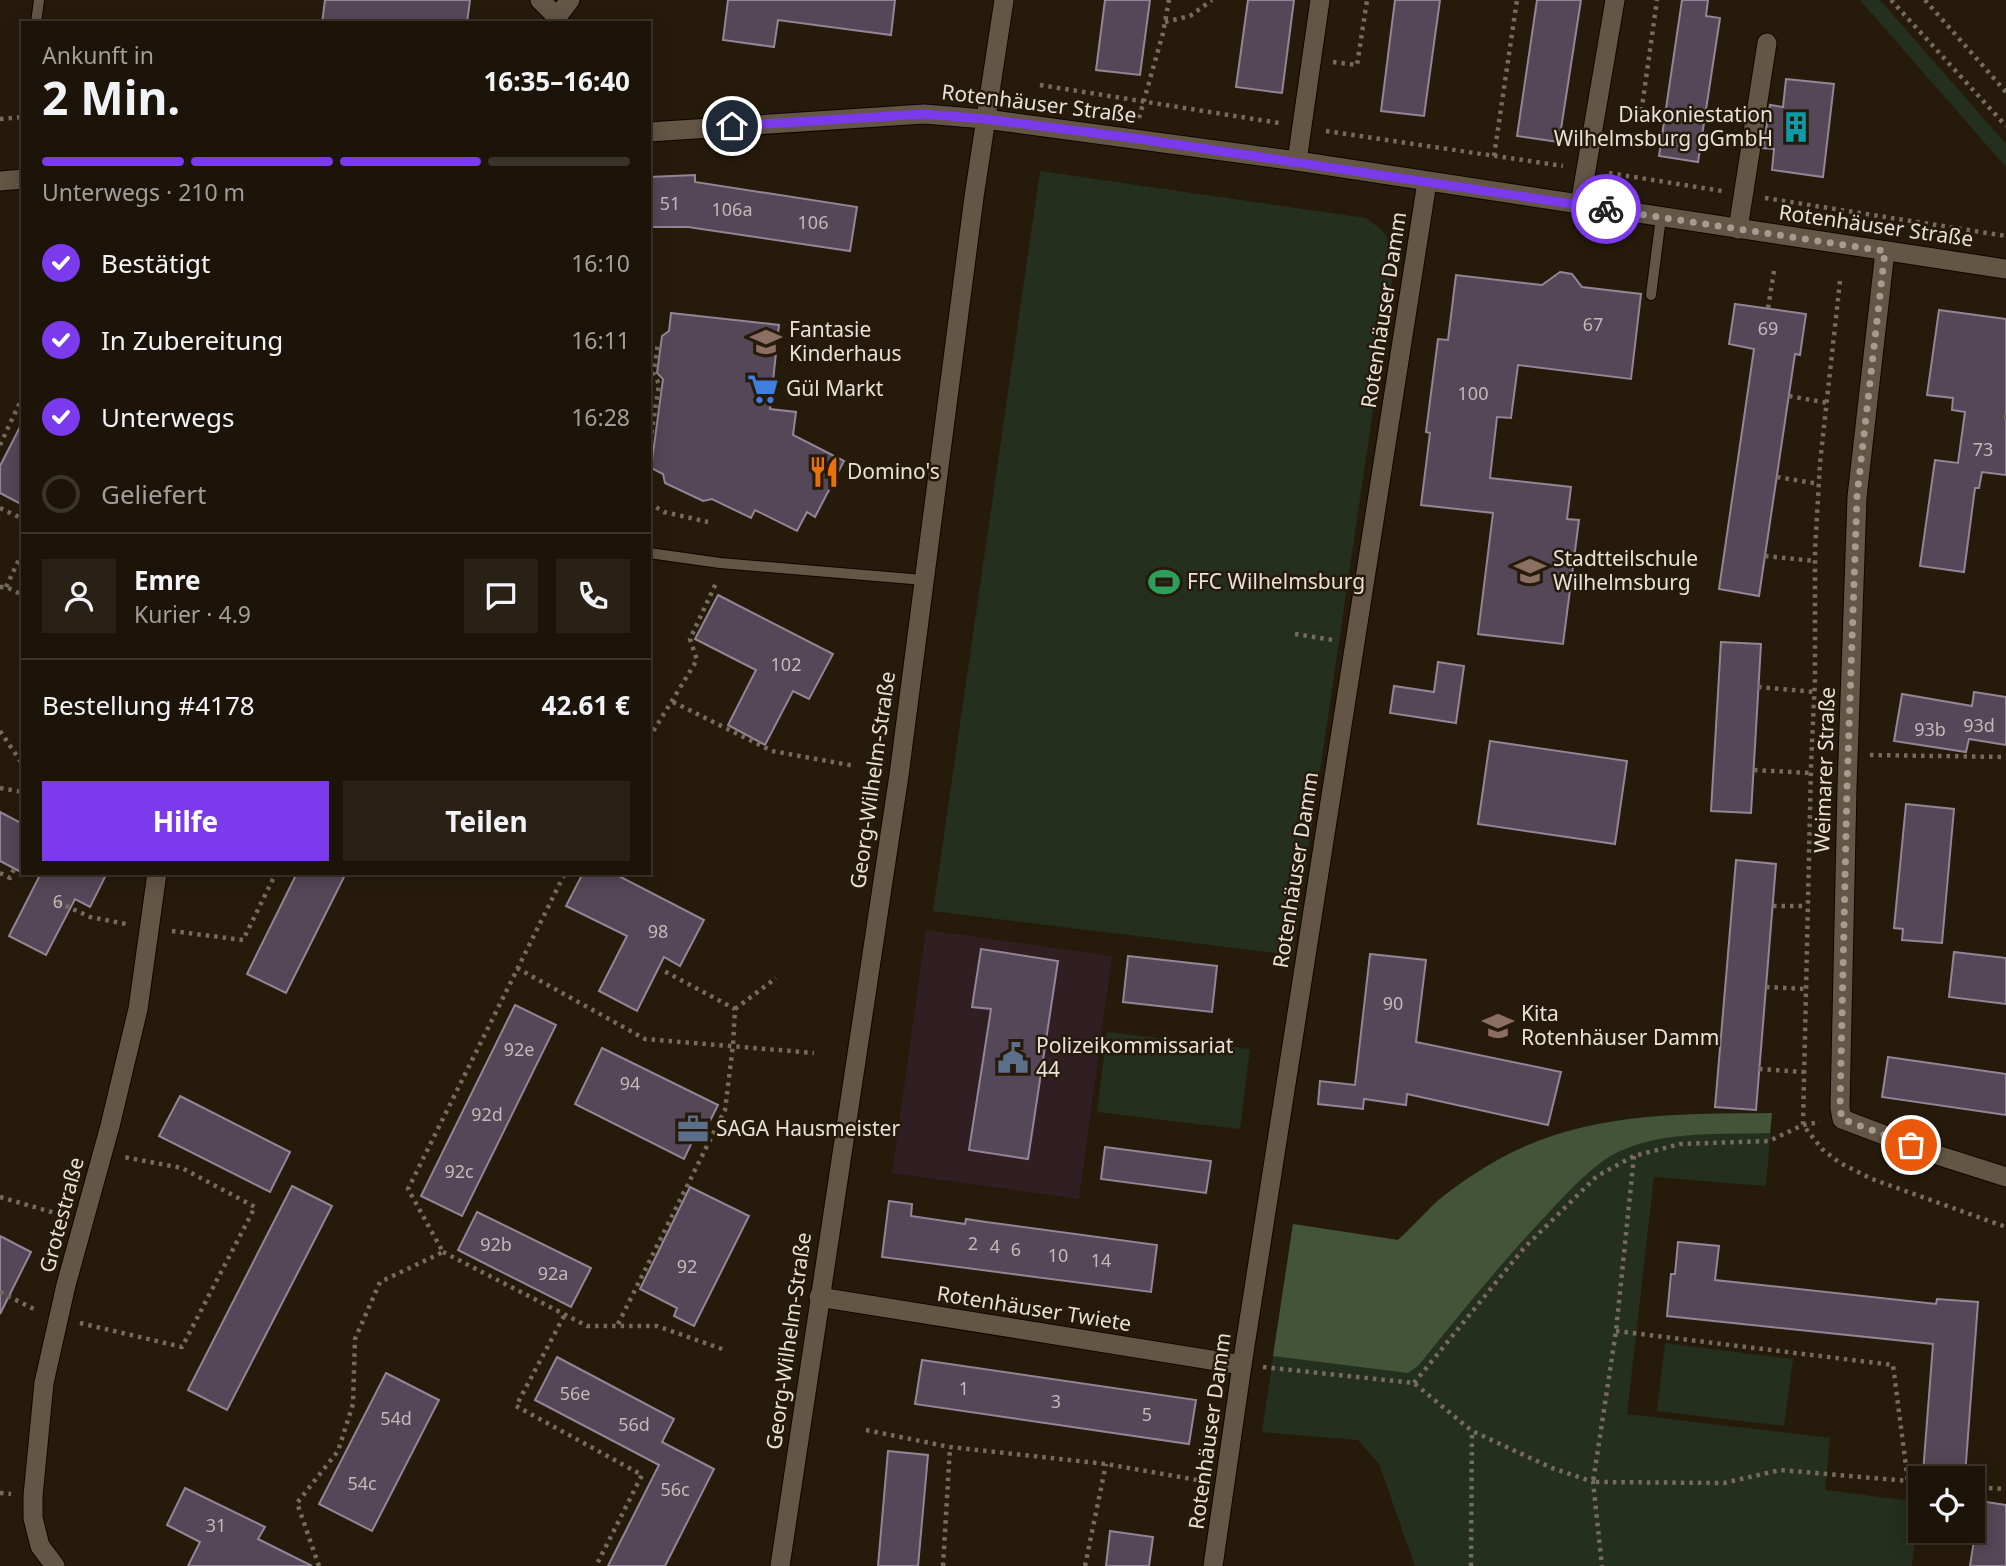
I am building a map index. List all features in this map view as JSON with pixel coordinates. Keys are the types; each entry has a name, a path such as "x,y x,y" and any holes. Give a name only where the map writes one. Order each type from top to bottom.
{"street":[{"path":"540,0 558,20 570,0"},
{"name":"Georg-Wilhelm-Straße","path":"780,1566 818,1297 899,775 985,119 1004,0"},
{"path":"1297,161 1320,0"},
{"path":"1580,205 1615,0"},
{"path":"1738,229 1767,43"},
{"name":"Rotenhäuser Straße","path":"651,132 924,114 985,119 1297,161 2006,269"},
{"path":"0,181 21,179"},
{"name":"Rotenhäuser Damm","path":"1213,1566 1241,1365 1427,182"},
{"name":"Weimarer Straße","path":"1842,1119 1857,496 1885,251"},
{"name":"Grotestraße","path":"55,1566 40,1546 33,1518 44,1383 138,1009 157,875"},
{"path":"1842,1119 1934,1154 2006,1177"},
{"name":"Rotenhäuser Twiete","path":"818,1297 1241,1365"}],"lane":[{"path":"37,21 39,0"},
{"path":"1651,295 1661,217"},
{"path":"651,553 720,563 924,580"}],"path":[{"path":"1133,138 1169,0"},
{"path":"1165,22 1191,16 1212,0"},
{"path":"1311,58 1357,65 1367,0"},
{"path":"1494,156 1517,0"},
{"path":"1597,108 1642,114 1657,0"},
{"path":"1891,0 2006,126"},
{"path":"1925,0 2006,92"},
{"path":"1040,85 2006,236"},
{"path":"0,119 21,117"},
{"path":"1768,308 1774,271"},
{"path":"1840,281 1819,484 1815,561 1815,692 1803,1125 1822,1149 1840,1163 1872,1179 2006,1227"},
{"path":"651,437 659,384 654,374 658,342"},
{"path":"1789,396 1828,403"},
{"path":"0,445 2,435 21,401"},
{"path":"1777,477 1819,484"},
{"path":"651,504 664,512 708,522"},
{"path":"0,508 21,518"},
{"path":"21,555 3,587 21,594"},
{"path":"1765,556 1815,561"},
{"path":"651,735 698,660 690,639 716,585 720,563"},
{"path":"1295,634 1355,643"},
{"path":"1758,687 1815,692"},
{"path":"673,702 772,751 855,766"},
{"path":"0,731 21,762"},
{"path":"1849,755 2006,757"},
{"path":"1754,770 1811,772"},
{"path":"0,788 21,792"},
{"path":"0,873 10,878 14,869"},
{"path":"58,902 90,917 150,929 243,940 275,875"},
{"path":"564,875 408,1189 443,1252 564,1316 587,1326 657,1326 725,1350"},
{"path":"1773,906 1807,906"},
{"path":"517,968 645,1039 814,1053"},
{"path":"664,971 735,1009"},
{"path":"618,1324 725,1110 735,1009 776,978"},
{"path":"1766,987 1806,989"},
{"path":"1759,1069 1804,1072"},
{"path":"1414,1382 1524,1248 1597,1176 1634,1156 1680,1144 1769,1142 1803,1125 1842,1119"},
{"path":"0,1292 35,1310 181,1348 255,1207 182,1168 103,1153"},
{"path":"1602,1566 1593,1482 1616,1331 1634,1156"},
{"path":"0,1197 83,1221"},
{"path":"319,1566 297,1503 338,1451 354,1404 355,1339 380,1282 443,1252"},
{"path":"564,1316 516,1406 642,1475 596,1566"},
{"path":"1241,1365 1414,1382 1472,1432 1552,1468 1593,1482 1724,1483 1780,1470 1908,1482 1894,1365 1616,1331"},
{"path":"866,1430 950,1447 1106,1464 1182,1478"},
{"path":"1471,1566 1472,1432"},
{"path":"943,1566 950,1447"},
{"path":"1085,1566 1106,1464"},
{"path":"1985,1488 2006,1489"}],"shaded area":[{"path":"926,930 1112,956 1079,1199 892,1173"}],"green space":[{"path":"1860,0 1880,0 2006,144 2006,167"},
{"name":"FFC Wilhelmsburg","path":"1040,171 1366,218 1383,231 1396,254 1293,955 933,911"},
{"path":"1107,1032 1250,1049 1240,1129 1097,1112"},
{"path":"1772,1113 1766,1186 1654,1177 1627,1414 1830,1438 1825,1490 1908,1500 1908,1543 1915,1543 1912,1566 1415,1566 1379,1464 1358,1440 1262,1432 1293,1224 1398,1240 1444,1196 1484,1168 1518,1149 1588,1126 1697,1114"},
{"path":"1772,1113 1770,1133 1693,1135 1654,1140 1618,1152 1592,1169 1536,1226 1419,1365 1408,1373 1273,1356 1293,1224 1398,1240 1432,1206 1464,1181 1518,1150 1552,1136 1588,1126 1660,1116"},
{"path":"1665,1343 1793,1359 1784,1426 1657,1411"}],"building":[{"path":"325,0 470,0 467,21 322,21"},
{"path":"728,0 895,0 891,35 778,20 774,47 723,40"},
{"path":"1105,0 1150,0 1140,75 1096,70"},
{"path":"1248,0 1294,0 1282,93 1236,87"},
{"path":"1395,0 1440,0 1424,116 1381,111"},
{"path":"1537,0 1581,0 1559,142 1517,136"},
{"path":"1682,0 1708,0 1706,16 1720,18 1698,162 1659,156"},
{"name":"Diakoniestation Wilhelmsburg gGmbH","path":"1786,79 1834,84 1823,177 1772,170 1774,149 1763,148 1770,105 1783,107"},
{"path":"695,175 695,182 857,207 850,251 688,227 651,227 651,177"},
{"path":"1560,272 1572,274 1582,287 1641,294 1631,379 1518,365 1511,418 1497,417 1490,478 1571,487 1567,519 1579,520 1563,644 1478,634 1493,513 1421,505 1430,433 1426,432 1438,339 1448,340 1456,275 1542,285"},
{"path":"1735,304 1806,314 1800,355 1795,354 1759,596 1719,589 1754,349 1729,344"},
{"path":"1939,310 2006,319 2006,475 1982,472 1979,488 1975,488 1964,572 1920,566 1935,460 1958,463 1965,412 1952,410 1953,398 1927,395"},
{"path":"671,313 779,325 770,409 796,412 793,435 844,461 815,517 807,512 797,531 755,510 751,518 712,499 703,501 665,483 663,474 651,468 663,379 657,373 662,336 669,331"},
{"path":"21,425 21,504 0,493 0,466"},
{"path":"718,595 833,654 809,699 793,691 765,745 728,725 756,670 695,639"},
{"path":"1721,642 1761,644 1751,813 1711,811"},
{"path":"1438,662 1464,666 1456,723 1390,713 1394,686 1434,692"},
{"path":"1974,692 2006,697 2006,745 1969,739 1966,752 1894,741 1902,694 1972,706"},
{"path":"1490,741 1627,761 1615,844 1478,824"},
{"path":"1906,804 1954,809 1942,943 1902,940 1903,929 1894,928"},
{"path":"0,812 21,823 21,872 0,861"},
{"path":"1736,860 1776,864 1756,1110 1715,1107"},
{"path":"40,875 106,875 90,907 75,899 46,955 9,936"},
{"path":"296,875 345,875 286,993 247,974"},
{"path":"582,875 617,875 704,920 680,966 664,957 637,1011 599,991 627,936 566,906"},
{"name":"Polizeikommissariat 44","path":"981,949 1058,961 1028,1159 969,1150 991,1009 972,1007"},
{"path":"1954,952 2006,958 2006,1004 1949,997"},
{"path":"1370,954 1426,960 1416,1042 1561,1072 1548,1125 1407,1094 1406,1105 1364,1099 1363,1109 1318,1104 1320,1081 1355,1085"},
{"path":"1128,956 1217,966 1212,1012 1123,1002"},
{"path":"515,1005 556,1025 462,1216 421,1196"},
{"path":"602,1048 718,1105 708,1125 702,1121 684,1159 575,1104"},
{"path":"1888,1057 2006,1074 2006,1115 1882,1097"},
{"path":"180,1096 290,1152 270,1192 159,1136"},
{"path":"1105,1147 1211,1161 1206,1193 1101,1179"},
{"path":"292,1186 332,1206 227,1410 188,1390"},
{"path":"690,1187 749,1216 694,1326 674,1316 677,1308 640,1289"},
{"path":"889,1201 912,1204 911,1216 965,1224 966,1219 1157,1245 1151,1292 882,1257"},
{"path":"477,1212 591,1268 571,1307 458,1250"},
{"path":"0,1236 31,1252 0,1314"},
{"path":"1678,1242 1719,1246 1715,1280 1936,1304 1937,1299 1978,1302 1966,1466 1924,1466 1933,1344 1667,1316 1671,1274 1675,1274"},
{"path":"557,1357 674,1419 662,1442 714,1469 665,1566 608,1566 659,1465 535,1400"},
{"path":"922,1360 1196,1400 1189,1444 915,1404"},
{"path":"386,1373 439,1400 372,1531 319,1504"},
{"path":"888,1451 928,1455 918,1566 878,1566"},
{"path":"185,1488 265,1527 258,1539 312,1566 188,1566 200,1542 167,1525"},
{"path":"1985,1502 2006,1505 2006,1566 1970,1566 1974,1543 1985,1543"},
{"path":"1110,1531 1153,1537 1149,1566 1106,1566"}],"way so far":[{"path":"1606,209 1885,251 1857,496 1840,1108 1842,1119 1911,1145"}],"place":[{"name":"Diakoniestation Wilhelmsburg gGmbH","path":"1796,127"},
{"name":"Fantasie Kinderhaus","path":"766,342"},
{"name":"Gül Markt","path":"763,389"},
{"name":"Domino's","path":"824,472"},
{"name":"Stadtteilschule Wilhelmsburg","path":"1530,571"},
{"name":"FFC Wilhelmsburg","path":"1164,582"},
{"name":"Kita Rotenhäuser Damm","path":"1498,1026"},
{"name":"Polizeikommissariat 44","path":"1013,1058"},
{"name":"SAGA Hausmeister","path":"693,1129"}],"route":[{"path":"732,126 924,114 985,119 1297,161 1606,209"}]}
